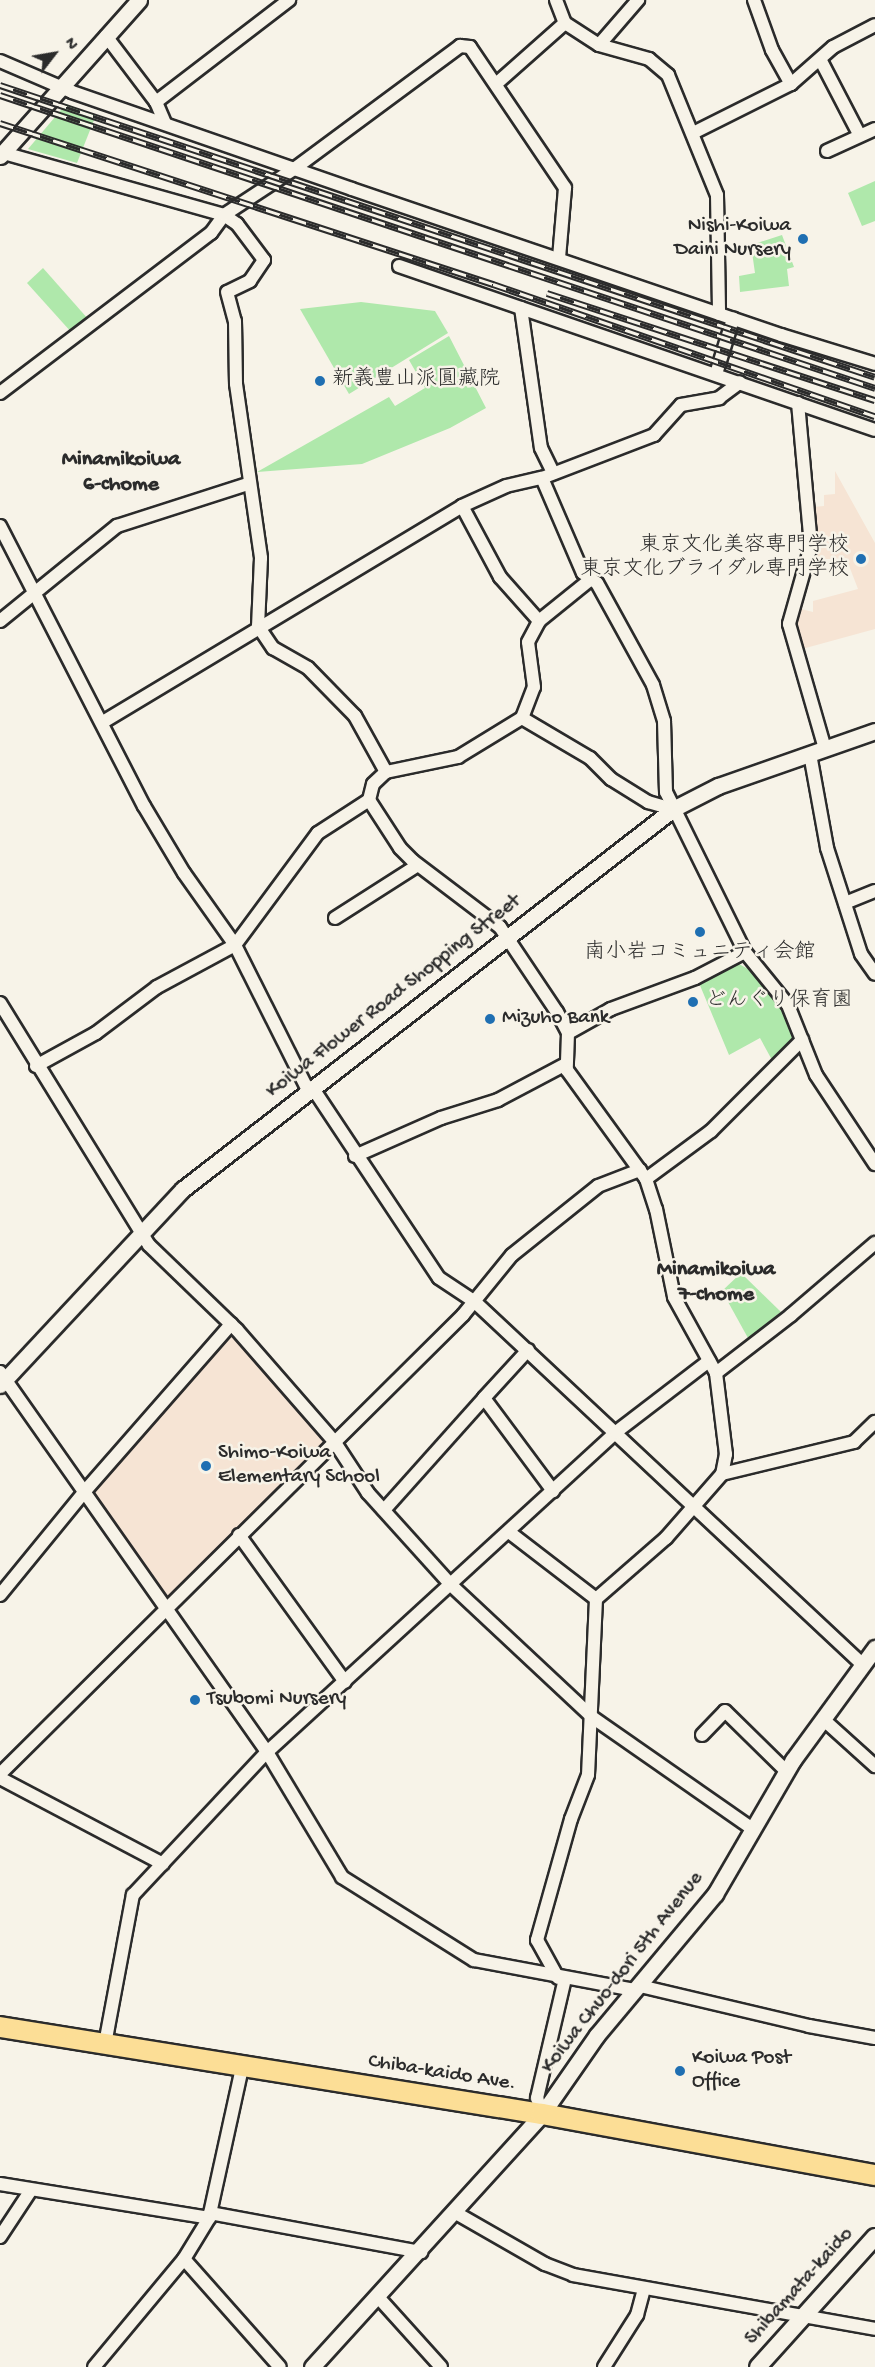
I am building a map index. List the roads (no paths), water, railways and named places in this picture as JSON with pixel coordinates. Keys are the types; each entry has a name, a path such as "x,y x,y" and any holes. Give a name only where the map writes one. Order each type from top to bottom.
{"highway":[{"name":"Chiba-kaido Ave.","path":"0,2027 242,2068 542,2114 875,2175"}],"main road":[{"name":"Shibamata-kaido","path":"758,2367 875,2238"}],"street":[{"path":"138,0 1,153 224,215 237,224 264,260 250,280 227,292 235,321 236,384 247,447 248,484 261,558 258,626 273,648 308,668 355,716 386,772"},
{"path":"156,102 289,0"},
{"path":"556,0 565,23 599,45 649,59 668,75 693,133 718,202 719,314"},
{"path":"599,45 638,0"},
{"path":"754,0 772,50 791,84"},
{"path":"496,84 565,23"},
{"path":"693,133 791,84 833,47 875,25"},
{"path":"106,36 156,102 165,123"},
{"path":"0,393 211,233 224,215 294,169 460,46 470,47 565,188 559,258"},
{"path":"820,59 859,134"},
{"path":"0,61 60,85 294,169 733,319 875,364"},
{"path":"827,151 859,134 875,129"},
{"path":"399,266 740,381 875,430"},
{"path":"521,308 547,476 583,573 597,583 660,700 666,792 673,809 745,952 776,986 816,1075 875,1164"},
{"path":"716,374 733,319"},
{"path":"103,722 258,626 462,506 506,486 547,476 654,435 681,405 719,398 740,381"},
{"path":"798,403 811,546 789,624 818,751 827,848 861,954 875,974"},
{"path":"0,621 117,526 248,484"},
{"path":"462,506 500,577 538,621"},
{"path":"0,526 103,722 144,806 184,873 235,945 310,1089 439,1278 475,1302 528,1350 863,1665"},
{"path":"36,1066 96,1033 158,987 235,945 318,833 369,800 373,784 386,772 458,757 522,718 534,687 528,642 538,621 591,579"},
{"path":"522,718 590,758 610,779 648,802 673,809"},
{"name":"Koiwa Flower Road Shopping Street","path":"2,1379 183,1189 673,809 718,786 875,731"},
{"path":"369,800 400,848 418,865 488,914 508,936 568,1033 566,1064 643,1174 656,1209 674,1297 716,1373"},
{"path":"335,918 418,865"},
{"path":"845,903 875,891"},
{"path":"568,1033 611,1009 695,978 745,952"},
{"path":"1,1007 140,1233 231,1324 334,1441 384,1510 451,1585 592,1717 751,1828"},
{"path":"163,1864 0,1776 475,1302 512,1256 598,1186 643,1174 711,1131 802,1040"},
{"path":"356,1156 412,1129 498,1100 566,1064"},
{"path":"542,2114 537,2098 561,1978 537,1940 571,1819 588,1776 596,1599 696,1508 722,1474 726,1454 713,1379 716,1373 875,1244"},
{"path":"0,1595 85,1491 231,1324"},
{"path":"384,1510 528,1350"},
{"path":"105,2044 131,1901 163,1864 267,1752 616,1432 709,1361"},
{"path":"2,1379 85,1491 267,1752 342,1877 465,1956 561,1978 637,1988 809,2026 875,2038"},
{"path":"484,1398 553,1491"},
{"path":"722,1474 854,1442 875,1422"},
{"path":"508,1532 596,1599"},
{"path":"239,1535 345,1682"},
{"name":"Koiwa Chuo-dori 5th Avenue","path":"312,2367 421,2252 542,2114 597,2035 715,1894 751,1828 786,1771 875,1648"},
{"path":"702,1734 725,1711 786,1771"},
{"path":"824,1720 875,1766"},
{"path":"94,2367 184,2259 209,2216 242,2068"},
{"path":"0,2184 421,2252"},
{"path":"0,2237 32,2190"},
{"path":"456,2213 544,2264 573,2276 875,2329"},
{"path":"184,2259 280,2367"},
{"path":"604,2367 637,2315 644,2288"},
{"path":"378,2298 441,2367"}],"railway":[{"path":"0,85 875,377"},
{"path":"0,95 875,388"},
{"path":"0,123 493,284 875,416"},
{"path":"547,293 875,400"}],"place":[{"name":"Nishi-Koiwa Daini Nursery","path":"803,239"},
{"name":"新義豊山派圓藏院","path":"320,381"},
{"name":"東京文化美容専門学校 東京文化ブライダル専門学校","path":"861,559"},
{"name":"南小岩コミュニティ会館","path":"700,932"},
{"name":"どんぐり保育園","path":"693,1002"},
{"name":"Mizuho Bank","path":"490,1019"},
{"name":"Shimo-Koiwa Elementary School","path":"206,1466"},
{"name":"Tsubomi Nursery","path":"195,1700"},
{"name":"Koiwa Post Office","path":"680,2071"}],"district":[{"name":"Minamikoiwa 6-chome","path":"121,473"},
{"name":"Minamikoiwa 7-chome","path":"716,1282"}]}
